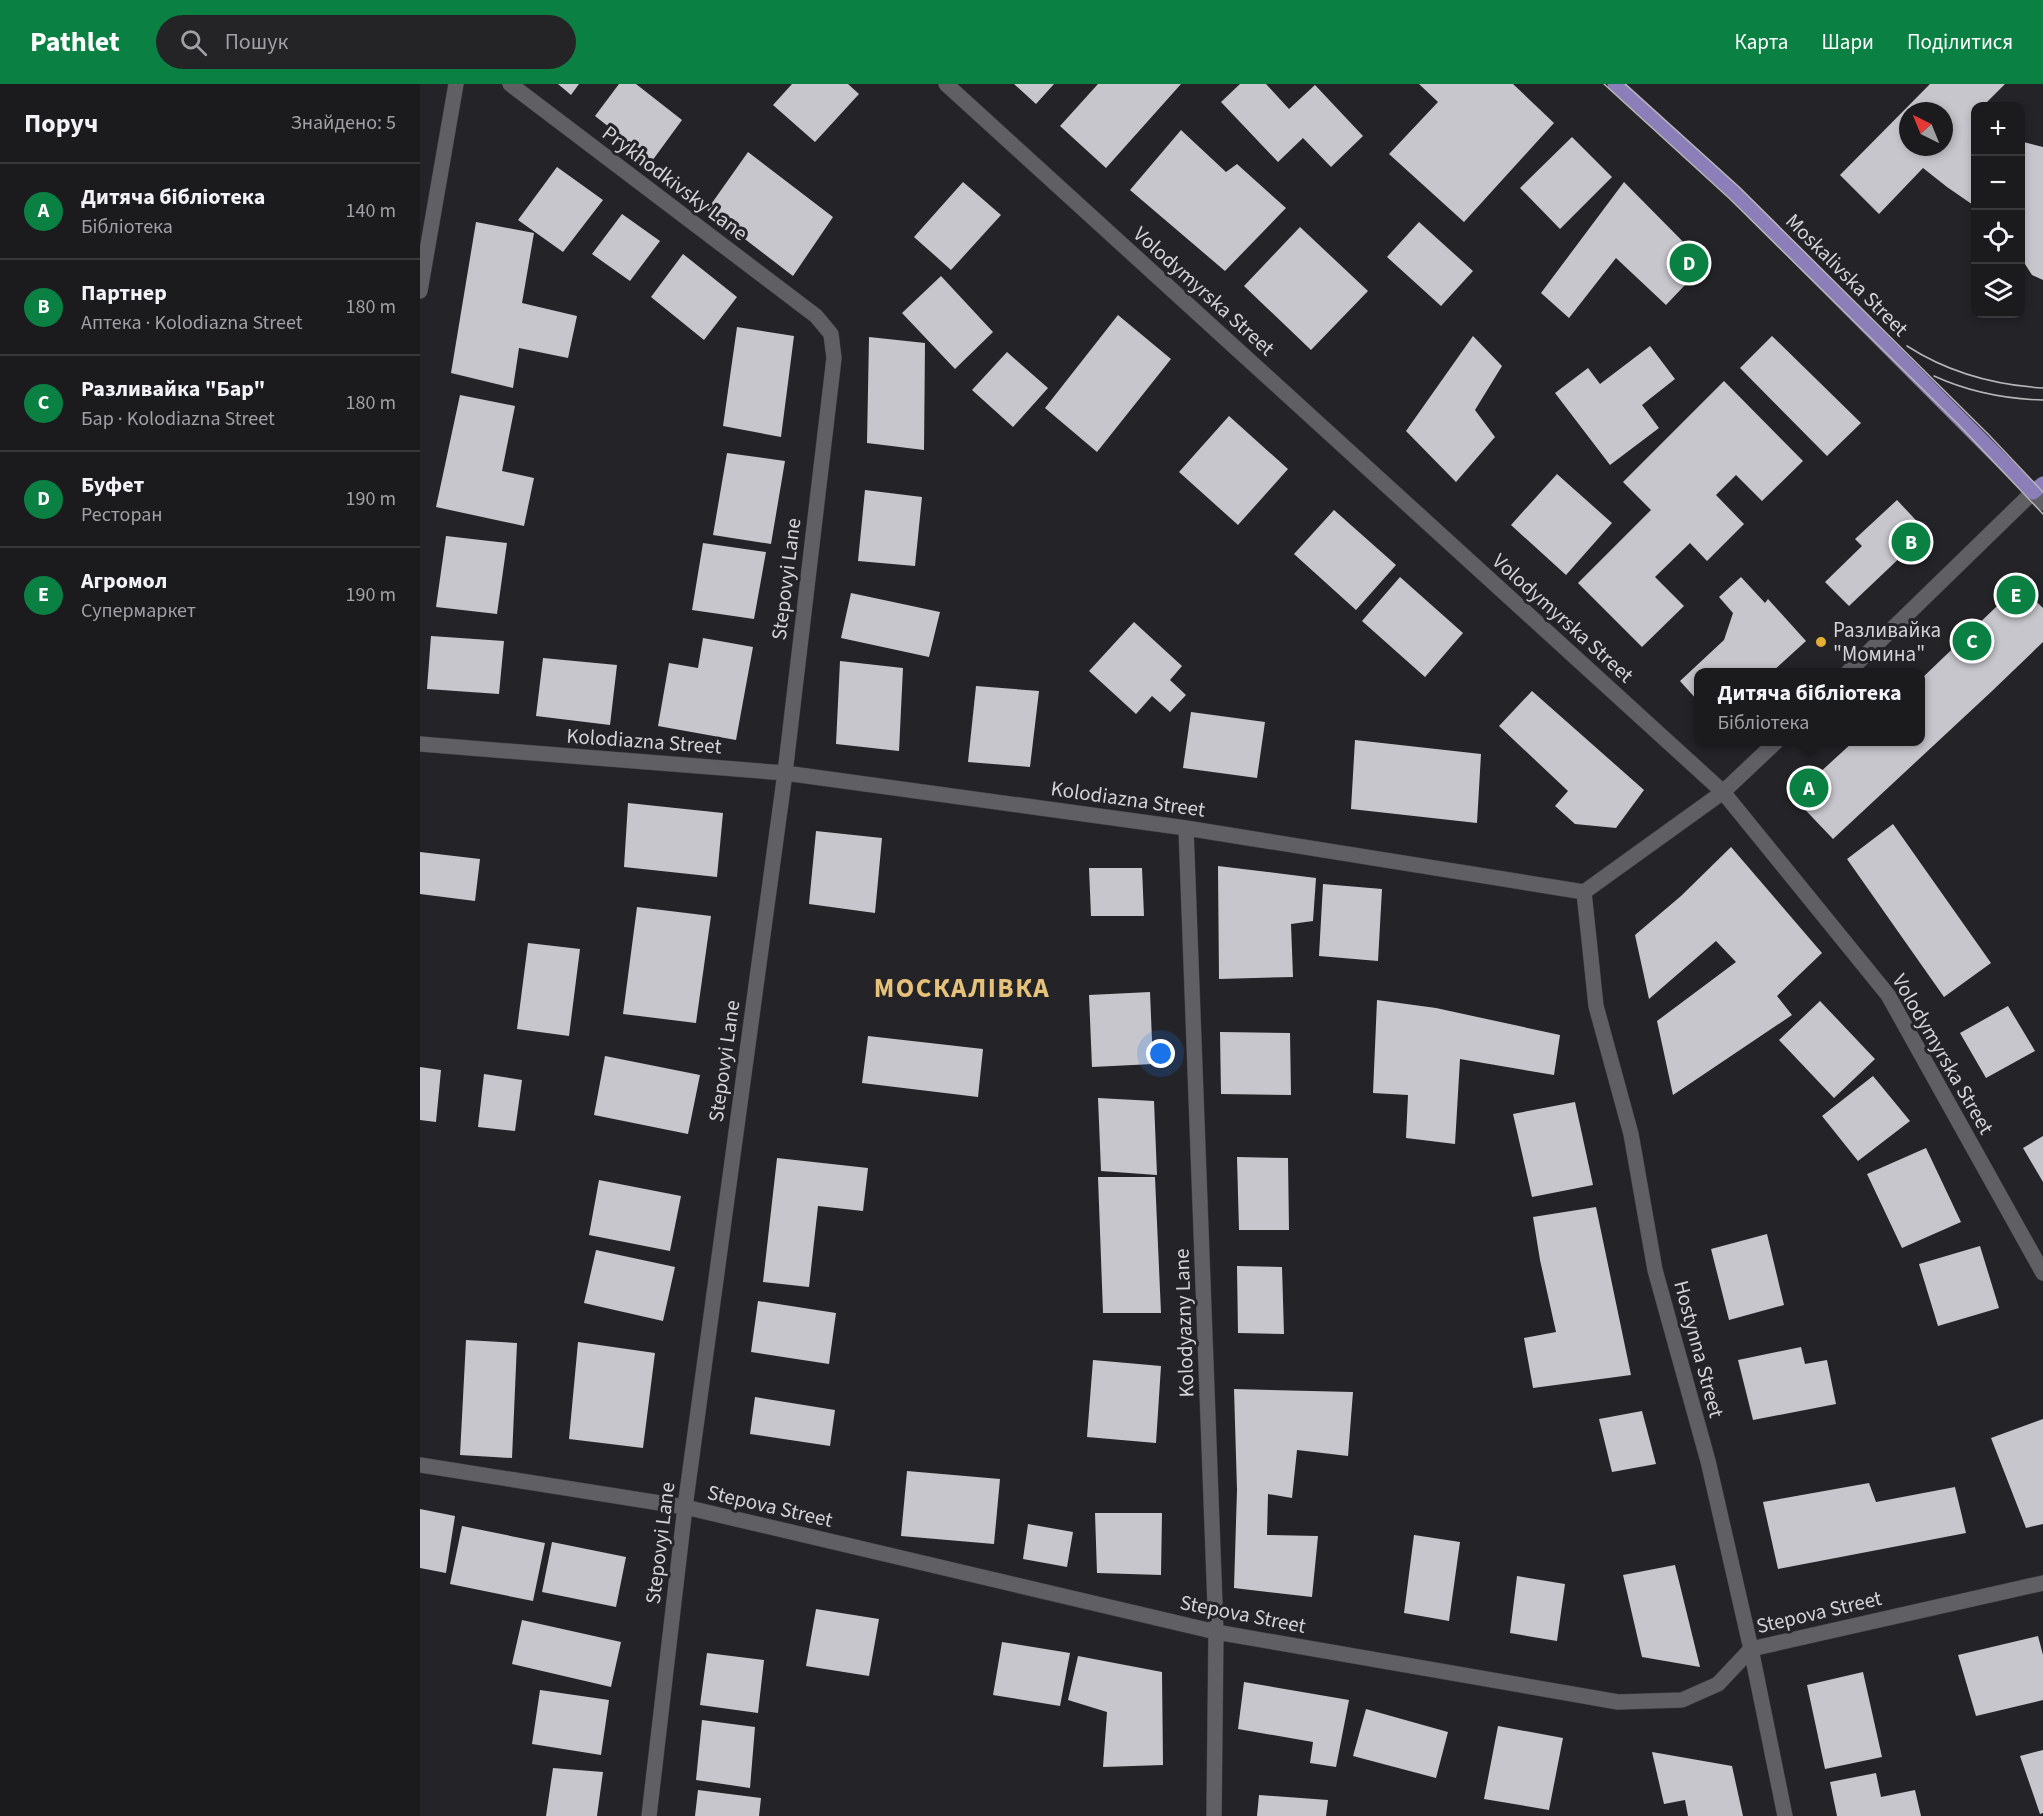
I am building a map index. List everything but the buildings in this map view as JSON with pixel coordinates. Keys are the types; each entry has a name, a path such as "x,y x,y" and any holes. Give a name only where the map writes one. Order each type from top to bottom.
{"main road":[{"name":"Moskalivska Street","path":"1615,84 1735,193 2040,493"}],"street":[{"path":"420,291 456,84"},
{"name":"Prykhodkivsky Lane","path":"510,84 816,316"},
{"name":"Volodymyrska Street","path":"946,84 1723,792 1888,994 2043,1274"},
{"name":"Stepovyi Lane","path":"649,1816 685,1507 785,773 834,358 831,334 816,316"},
{"path":"1852,668 2040,493"},
{"name":"Kolodiazna Street","path":"420,744 785,773 1186,828 1584,892"},
{"path":"1584,892 1723,792 1771,746"},
{"name":"Kolodyazny Lane","path":"1186,828 1216,1632 1214,1816"},
{"name":"Hostynna Street","path":"1584,892 1596,1006 1631,1134 1655,1269 1708,1461 1751,1649 1785,1816"},
{"name":"Stepova Street","path":"420,1465 685,1507 1216,1632 1618,1702 1682,1700 1718,1684 1751,1649 2043,1582"}],"tram line":[{"path":"1604,84 1730,199 1958,424 2043,514"},
{"path":"1625,84 1739,187 1989,435 2043,492"},
{"path":"1907,346 1939,364 1972,376 1989,381 2043,388"},
{"path":"1934,376 1987,394 2043,400"}],"place":[{"name":"Буфет","path":"1689,263"},
{"name":"Партнер","path":"1911,542"},
{"name":"Агромол","path":"2016,595"},
{"name":"Разливайка \"Бар\"","path":"1972,641"},
{"name":"Разливайка \"Момина\"","path":"1821,642"},
{"name":"Дитяча бібліотека","path":"1809,788"}],"district":[{"name":"МОСКАЛІВКА","path":"962,988"}]}
